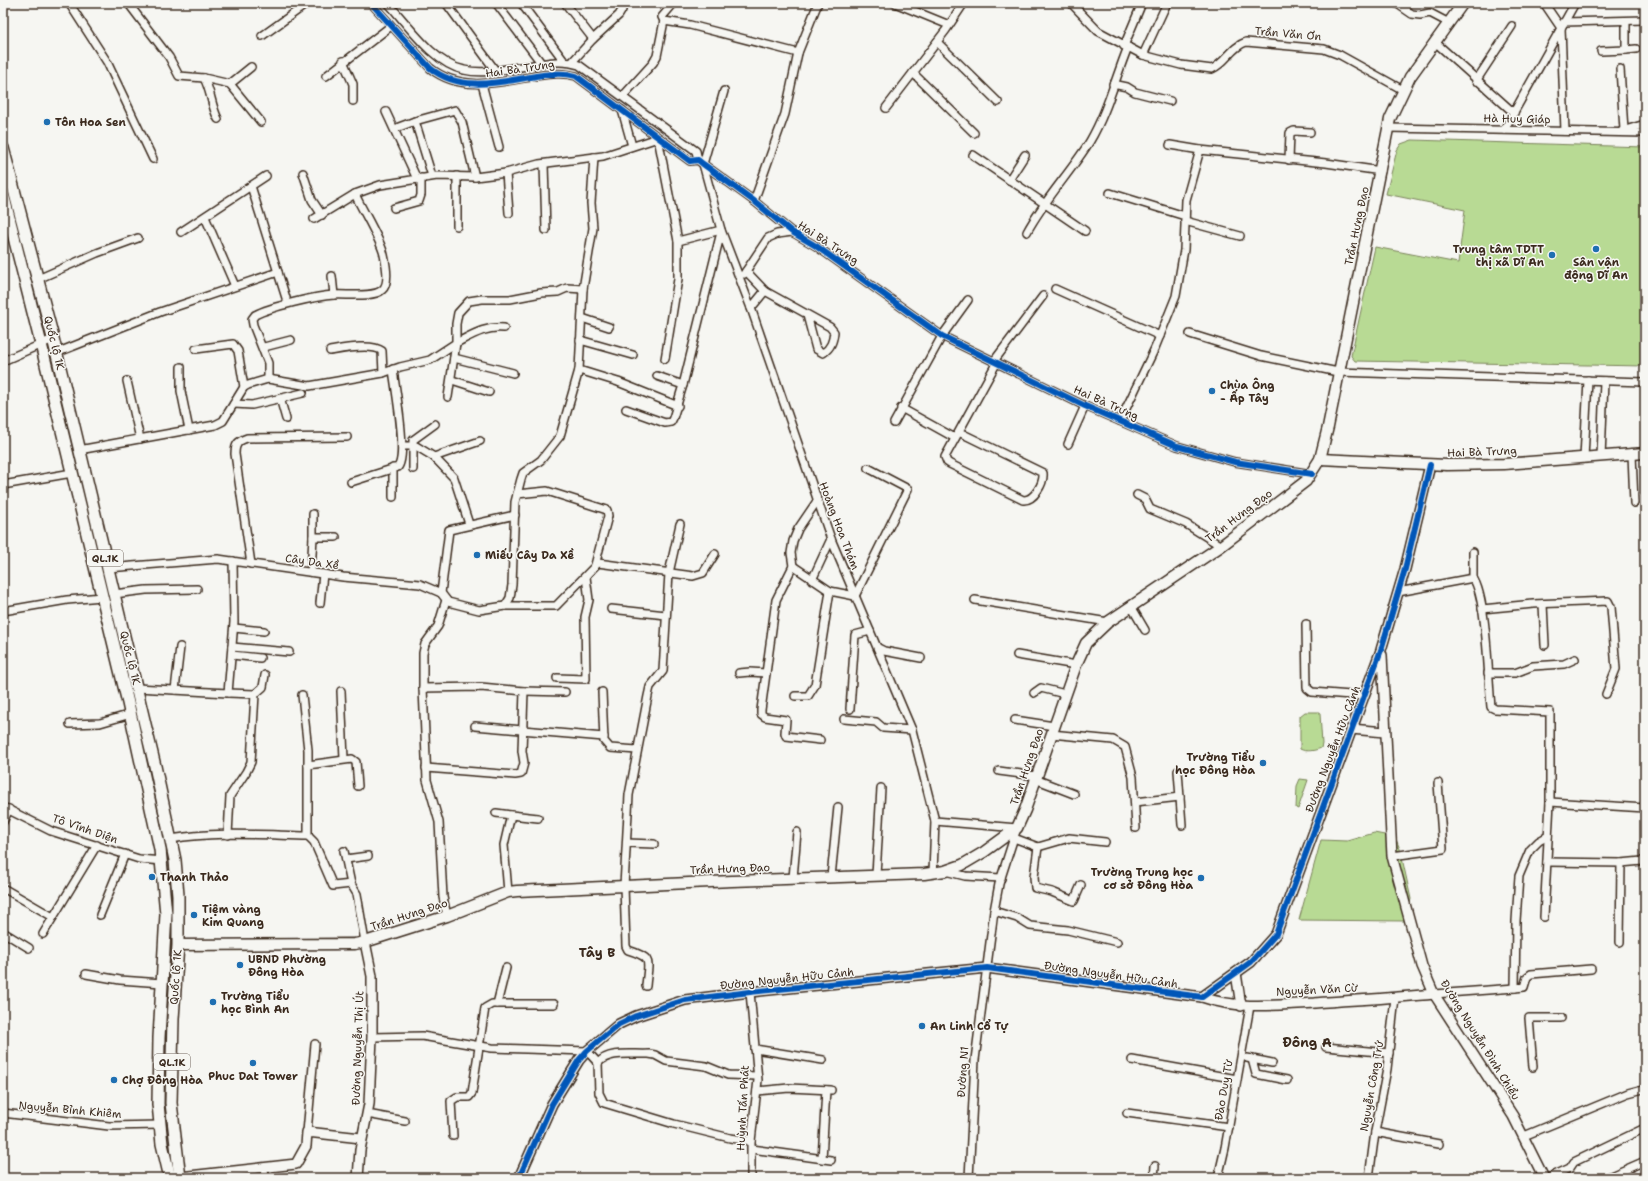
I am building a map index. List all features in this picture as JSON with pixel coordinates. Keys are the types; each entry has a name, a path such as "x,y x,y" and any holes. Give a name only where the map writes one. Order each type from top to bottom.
{"main road":[{"name":"Trần Hưng Đạo","path":"178,945 344,945 365,942 447,916 508,892 793,878 933,873 945,871 962,865 1003,839 1017,828 1065,694 1086,643 1108,622 1221,546 1306,481 1320,460 1381,171 1388,128 1403,90 1463,3"},
{"name":"Quốc lộ 1K","path":"3,148 53,339 137,688 175,860 178,895 178,945 171,1104 177,1178"},
{"name":"Quốc lộ 1K","path":"3,194 131,714 162,862 166,908 166,945 162,983 158,1062 160,1125 177,1178"},
{"name":"Hai Bà Trưng","path":"1320,460 1430,465 1504,464 1645,453"},
{"path":"162,862 175,860"},
{"path":"166,945 178,945"},
{"path":"160,1125 172,1124"}],"street":[{"path":"69,3 107,62 153,159"},
{"path":"128,3 169,57 179,76 204,78 230,84 261,122"},
{"path":"262,36 308,3"},
{"name":"Hai Bà Trưng","path":"371,3 424,62 439,76 461,83 482,84 548,74 568,74 588,83 690,161 700,162 754,201 792,232 816,246 889,296 942,336 1085,406 1177,446 1235,462 1312,474"},
{"name":"Hai Bà Trưng","path":"388,3 442,61 464,70 495,70 564,61 572,62 585,68 696,151 700,162"},
{"path":"446,3 495,70"},
{"path":"496,3 542,64"},
{"path":"521,3 564,61"},
{"path":"565,3 592,39"},
{"path":"572,62 592,39 619,15 622,10 621,3"},
{"path":"623,96 653,63 657,56 664,21 662,17 674,3"},
{"path":"754,201 785,114 798,53 818,3"},
{"path":"895,3 949,25"},
{"path":"886,108 938,42 964,3"},
{"name":"Trần Văn Ơn","path":"1071,3 1098,31 1126,47 1143,55 1181,65 1212,69 1225,61 1237,45 1246,42 1315,46 1340,55 1403,90"},
{"path":"1027,232 1088,143 1101,121 1142,3"},
{"path":"1143,55 1167,3"},
{"path":"1396,3 1412,14 1420,15 1430,12 1449,23"},
{"path":"1544,3 1563,25 1565,131"},
{"path":"1504,130 1575,3"},
{"path":"1626,20 1626,50"},
{"path":"1563,25 1645,20"},
{"path":"664,21 690,25 798,53"},
{"path":"326,76 391,26"},
{"path":"1476,80 1512,26"},
{"path":"938,42 998,102"},
{"path":"1435,42 1514,113"},
{"path":"1600,51 1636,50"},
{"path":"343,62 353,84 353,101"},
{"path":"230,84 251,67"},
{"path":"1620,69 1621,131 1645,133"},
{"path":"913,73 974,133"},
{"path":"204,78 209,87 211,103 218,119"},
{"path":"482,84 499,147"},
{"path":"1113,84 1127,87 1135,92 1170,101"},
{"path":"700,162 724,91"},
{"path":"399,127 455,110 462,122 475,177"},
{"path":"622,110 632,146"},
{"path":"386,112 419,179 421,195 419,201 394,208"},
{"path":"415,121 432,176"},
{"name":"Hà Huy Giáp","path":"1388,128 1621,131 1645,124"},
{"path":"1289,160 1290,133 1294,131 1310,132"},
{"path":"314,219 355,194 380,185 432,176 475,177 506,173 544,164 603,156 658,138 678,241 678,279 665,359"},
{"path":"1170,145 1200,150 1326,163 1381,171"},
{"path":"1120,421 1160,336 1178,290 1184,250 1186,200 1200,150"},
{"path":"973,155 1085,231"},
{"path":"1009,180 1025,155"},
{"path":"505,606 510,598 512,579 516,494 523,473 541,460 560,436 579,370 584,289 594,228 590,203 594,157"},
{"name":"Hoàng Hoa Thám","path":"700,162 711,188 721,231 751,308 817,501 855,596 912,730 935,821 933,873"},
{"path":"544,164 546,230"},
{"path":"304,173 312,200 322,215"},
{"path":"506,173 509,213"},
{"path":"181,232 266,176"},
{"path":"457,176 457,226"},
{"path":"711,188 718,180 723,178"},
{"path":"251,186 286,298"},
{"path":"1110,193 1240,236"},
{"path":"268,379 268,363 264,347 253,324 252,319 255,316 313,298 334,295 372,294 381,292 384,288 386,271 384,254 355,194"},
{"path":"205,217 235,286"},
{"path":"626,409 665,423 671,422 678,406 721,231 678,241"},
{"path":"740,279 768,238 777,234 792,232"},
{"path":"38,279 97,253 138,238"},
{"path":"56,353 160,312 278,272"},
{"path":"746,272 765,291 830,327 834,332 833,342 828,350 823,353 816,349 807,315"},
{"path":"332,276 334,295"},
{"path":"448,397 452,380 458,313 469,301 482,299 510,299 541,292 558,292 567,288 584,289"},
{"path":"1055,289 1160,336"},
{"path":"751,308 765,291"},
{"path":"901,408 957,435 1040,471 1043,475 1041,484 1030,499 1023,500 950,464 946,462 945,457 957,435 996,362 1043,296"},
{"path":"894,423 942,336 968,300"},
{"path":"582,318 609,327"},
{"path":"244,387 268,379 309,386 383,373 430,360 456,343 479,331 495,327 504,328"},
{"path":"1190,334 1261,356 1338,372 1645,382"},
{"path":"3,361 53,339"},
{"path":"264,347 291,340"},
{"path":"580,340 633,355"},
{"path":"79,450 215,425 223,421 244,387 238,351 233,344 196,349"},
{"path":"330,351 354,348 378,348 382,351 383,373"},
{"path":"454,358 513,373"},
{"path":"181,367 181,391 189,430"},
{"path":"351,482 398,467 402,462 402,446 393,369"},
{"path":"579,370 618,382 678,406"},
{"path":"657,376 684,385"},
{"path":"452,380 489,392"},
{"path":"1584,458 1588,380"},
{"path":"127,381 140,439"},
{"path":"1601,457 1604,381"},
{"path":"234,404 252,404 302,393"},
{"path":"280,398 286,420"},
{"path":"1068,444 1085,406"},
{"path":"413,469 412,445 414,438 435,424"},
{"path":"251,564 235,445 239,441 247,438 347,438"},
{"path":"434,457 480,441"},
{"path":"402,446 412,445 421,448 434,457 454,478 469,524"},
{"path":"1632,454 1634,503"},
{"name":"Đường Nguyễn Hữu Cảnh","path":"519,1178 552,1104 579,1060 587,1051 612,1029 636,1016 685,1000 987,968 1202,997 1236,973 1250,962 1276,934 1351,729 1382,650 1405,569 1430,465"},
{"path":"393,468 393,497"},
{"path":"793,566 830,592 855,596 908,489 868,468"},
{"path":"3,485 72,474"},
{"path":"515,515 450,529 448,532 441,593 446,600 458,606 479,610 505,606 556,606 586,577 595,565 608,516 607,510 547,491 516,494"},
{"path":"1137,495 1145,499 1150,509 1186,524 1221,546"},
{"path":"817,501 798,529 793,541 791,553 793,566 776,600 761,710 763,716 786,720 786,736 820,740"},
{"path":"311,572 313,514"},
{"path":"646,986 648,962 646,958 642,954 628,950 626,946 624,886 629,795 650,687 664,671 669,573 680,524"},
{"path":"313,537 336,537"},
{"path":"812,580 832,539"},
{"path":"1473,552 1473,578 1477,584 1482,609 1491,707 1495,709 1550,712 1550,802 1544,918"},
{"path":"595,565 602,563 699,576 703,573 715,554"},
{"name":"Cây Da Xề","path":"108,568 218,559 322,574 420,584 441,593"},
{"path":"228,693 234,628 233,561"},
{"path":"320,603 322,574"},
{"path":"557,678 586,679 585,617 589,600 586,577"},
{"path":"1398,592 1473,578"},
{"path":"114,594 146,590 197,588"},
{"path":"795,696 808,696 813,689 830,592"},
{"path":"3,611 66,600 102,597"},
{"path":"446,600 438,626 425,644 423,653 423,688 426,768 430,790 439,822 442,889 447,916"},
{"path":"975,600 1108,622"},
{"path":"1482,609 1608,601 1611,604 1616,669 1606,694"},
{"path":"1542,604 1545,645"},
{"path":"1131,606 1145,630"},
{"path":"610,609 666,615"},
{"path":"1306,624 1307,688 1312,692 1364,696"},
{"path":"234,628 264,631"},
{"path":"850,709 855,635 870,631"},
{"path":"175,690 180,647"},
{"path":"878,648 884,651 921,658"},
{"name":"Đường Nguyễn Đình Chiểu","path":"1382,650 1392,856 1422,966 1434,994 1482,1070 1502,1097 1524,1136 1544,1178"},
{"path":"232,651 289,652"},
{"path":"232,651 260,658"},
{"path":"1017,655 1076,665"},
{"path":"1488,673 1515,673 1533,666 1564,664 1575,659"},
{"path":"740,673 766,673"},
{"path":"228,835 230,796 251,762 256,694 263,686 265,675"},
{"path":"423,688 481,687 524,691 564,692"},
{"path":"137,688 256,694"},
{"path":"1034,693 1041,688 1065,694"},
{"path":"341,691 344,760"},
{"path":"426,768 515,775 521,774 524,763 524,691"},
{"path":"602,692 604,741 610,748 637,750"},
{"path":"302,695 308,765 308,836"},
{"path":"70,724 100,723 131,714"},
{"path":"844,719 876,722 884,728 912,730"},
{"path":"1015,720 1052,730 1113,740 1125,747 1133,777 1136,828"},
{"path":"475,726 604,737"},
{"path":"1351,729 1385,732"},
{"path":"308,765 352,759 356,762 358,786"},
{"path":"999,771 1036,777 1074,794"},
{"path":"1178,771 1182,826"},
{"path":"1392,856 1443,849 1438,783"},
{"path":"876,875 881,788"},
{"path":"1134,802 1180,796"},
{"path":"1550,802 1645,808"},
{"path":"830,877 838,807"},
{"path":"3,822 6,808"},
{"name":"Tô Vĩnh Diện","path":"6,808 51,830 139,859 162,862"},
{"path":"496,813 538,818"},
{"path":"508,892 504,845 510,815"},
{"path":"935,821 1017,828"},
{"name":"Đường N1","path":"969,1178 974,1060 994,911 1000,878 1017,828"},
{"path":"793,878 797,832"},
{"path":"171,839 193,836 228,835 308,836 314,842 334,886 351,884"},
{"path":"1515,988 1516,921 1519,876 1530,850 1539,841 1548,836"},
{"path":"1014,838 1038,847 1050,845 1068,838 1105,842"},
{"path":"627,844 654,844"},
{"path":"43,934 97,845"},
{"path":"1038,847 1033,885 1035,888 1052,892 1074,901 1081,885"},
{"path":"344,851 351,884 357,894 365,942"},
{"path":"100,915 125,854"},
{"path":"346,859 368,856"},
{"path":"1547,862 1642,862"},
{"path":"1620,942 1621,863"},
{"path":"945,871 965,876 1000,878"},
{"path":"3,888 53,917"},
{"path":"994,911 1017,918 1030,926 1068,930 1117,942"},
{"path":"3,932 29,948"},
{"name":"Đường Nguyễn Thị Út","path":"358,1178 361,1138 367,1114 372,1037 372,976 365,942"},
{"path":"497,1004 506,968"},
{"path":"1434,994 1524,987 1527,976 1531,974 1591,969"},
{"path":"1236,973 1246,1006"},
{"path":"86,974 120,980 162,983"},
{"name":"Huỳnh Tấn Phát","path":"750,992 758,1076 751,1145 751,1178"},
{"name":"Nguyễn Văn Cừ","path":"1202,997 1246,1006 1395,998 1434,994"},
{"name":"Nguyễn Công Trứ","path":"1369,1178 1375,1132 1390,1052 1395,998"},
{"path":"453,1136 451,1101 457,1097 471,1096 478,1047 485,1008 487,1005 554,1004"},
{"name":"Đào Duy Từ","path":"1218,1178 1229,1127 1241,1057 1246,1006"},
{"path":"1533,1067 1529,1018 1562,1018"},
{"path":"372,1037 422,1036 478,1047 587,1051 598,1063"},
{"path":"177,1178 296,1164 306,1146 315,1044"},
{"path":"1326,1047 1390,1052"},
{"path":"756,1049 823,1060"},
{"path":"758,1076 728,1075 706,1066 666,1062 655,1055 649,1054 609,1055 602,1058 598,1063 599,1093 604,1103 751,1145 830,1160"},
{"path":"1241,1057 1272,1063"},
{"path":"1252,1059 1256,1074 1287,1080"},
{"path":"1132,1060 1237,1079"},
{"path":"757,1090 789,1088 828,1090 822,1159"},
{"path":"1524,1136 1628,1093 1643,1089"},
{"path":"1127,1112 1229,1127"},
{"name":"Nguyễn Bỉnh Khiêm","path":"3,1113 109,1126 160,1125"},
{"path":"367,1114 405,1121"},
{"path":"1548,1178 1570,1168 1574,1162 1645,1128"},
{"path":"307,1132 361,1138"},
{"path":"1375,1132 1439,1144"},
{"path":"1606,1178 1645,1161"},
{"path":"1154,1178 1155,1166"}],"green space":[{"name":"Trung tâm TDTT thị xã Dĩ An","path":"1412,140 1645,147 1645,366 1355,361 1351,356 1375,247 1458,263 1465,210 1386,194 1397,150 1401,144"},
{"path":"1305,712 1319,712 1320,714 1322,744 1321,748 1319,749 1307,751 1300,749 1300,716"},
{"path":"1300,779 1308,780 1298,809 1296,808 1297,786"},
{"path":"1374,833 1395,837 1400,849 1411,899 1405,921 1299,920 1321,840 1347,841"}],"cycle path":[{"path":"371,3 430,68 442,76 455,81 481,84 551,74 576,76 690,161 698,160 754,201 792,232 816,246 942,336 1085,406 1177,446 1235,462 1312,474"},
{"path":"519,1178 552,1104 579,1060 587,1051 619,1024 636,1016 685,1000 987,968 1202,997 1251,962 1276,934 1381,650 1405,569 1430,465"}],"place":[{"name":"Tôn Hoa Sen","path":"47,122"},
{"name":"Sân vận động Dĩ An","path":"1596,249"},
{"name":"Trung tâm TDTT thị xã Dĩ An","path":"1552,255"},
{"name":"Chùa Ông - Ấp Tây","path":"1212,391"},
{"name":"Miếu Cây Da Xề","path":"477,555"},
{"name":"Trường Tiểu học Đông Hòa","path":"1263,763"},
{"name":"Thanh Thảo","path":"152,877"},
{"name":"Trường Trung học cơ sở Đông Hòa","path":"1201,878"},
{"name":"Tiệm vàng Kim Quang","path":"194,915"},
{"name":"UBND Phường Đông Hòa","path":"240,965"},
{"name":"Trường Tiểu học Bình An","path":"213,1002"},
{"name":"An Linh Cổ Tự","path":"922,1026"},
{"name":"Phuc Dat Tower","path":"253,1063"},
{"name":"Chợ Đông Hòa","path":"114,1080"}],"district":[{"name":"Tây B","path":"597,952"},
{"name":"Đông A","path":"1307,1042"}]}
